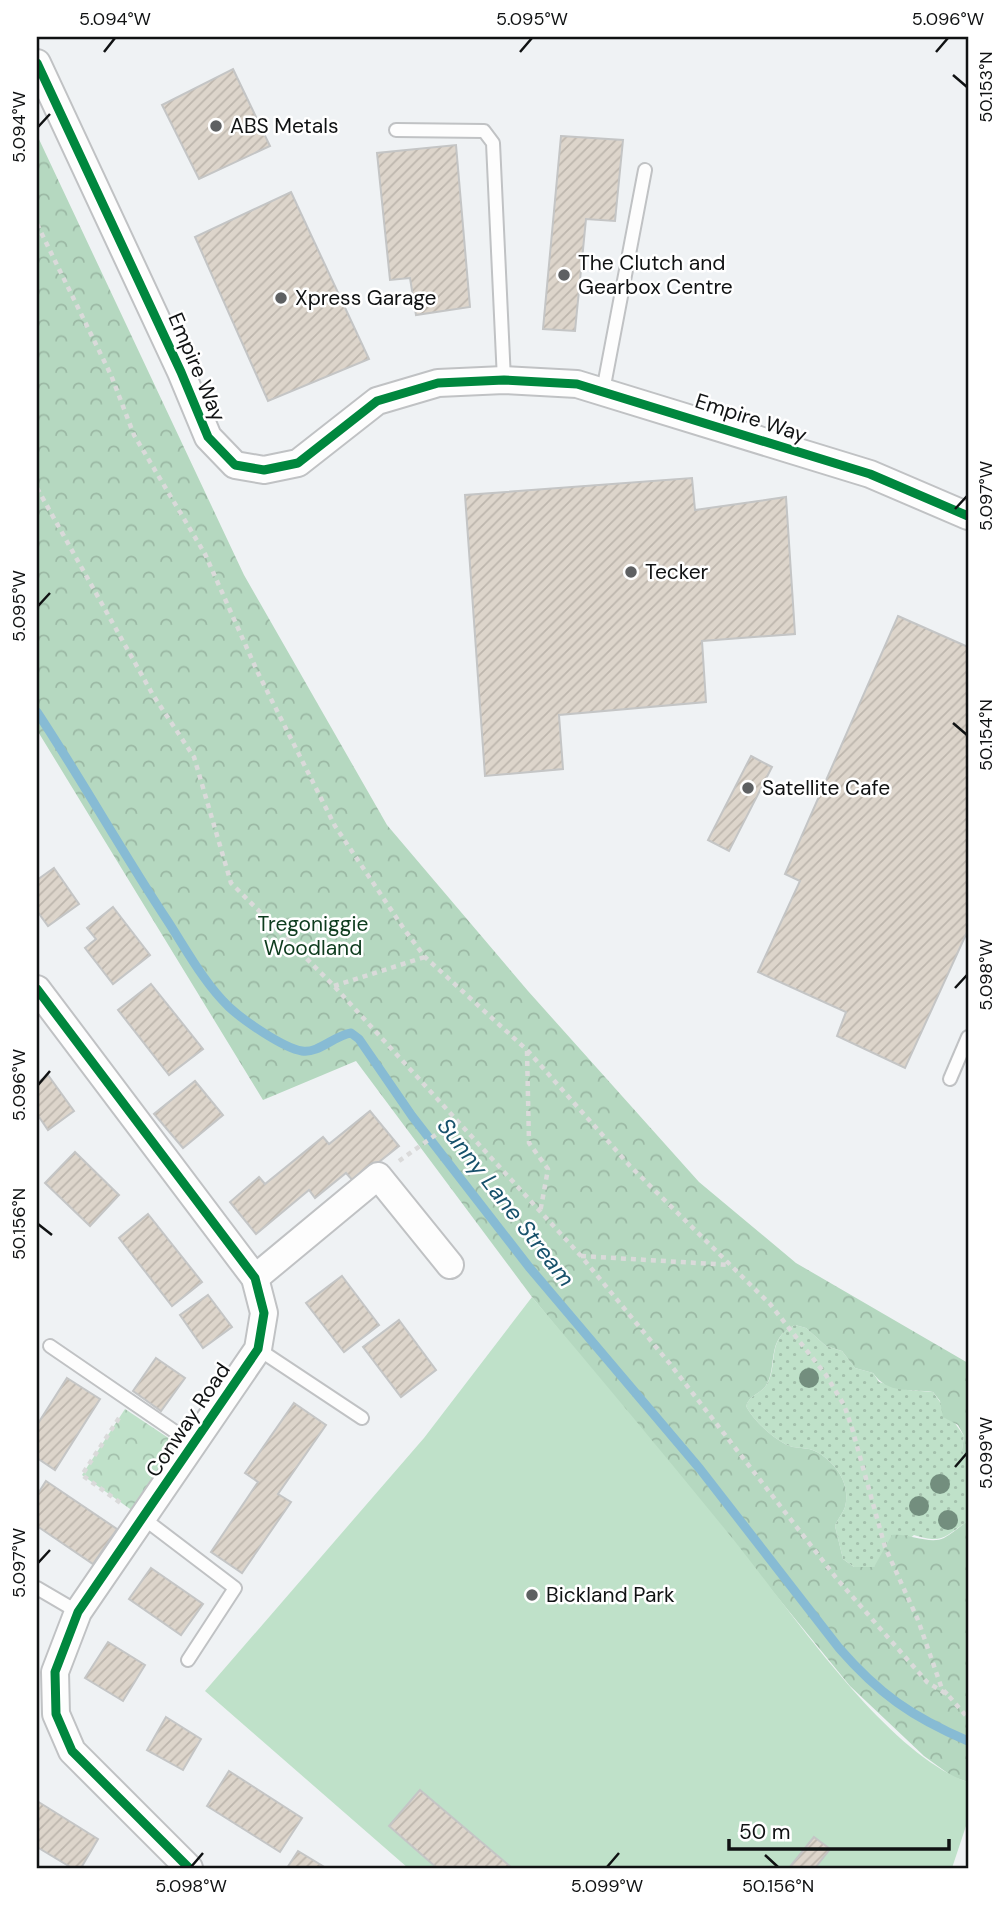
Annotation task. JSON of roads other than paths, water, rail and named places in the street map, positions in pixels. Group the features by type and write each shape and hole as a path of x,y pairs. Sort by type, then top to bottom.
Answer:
{"street":[{"name":"Empire Way","path":"37,63 181,372 208,437 235,465 264,470 298,463 377,401 439,383 504,380 577,384 870,474 968,516"},
{"name":"Conway Road","path":"37,989 255,1278 264,1313 258,1349 78,1612 55,1672 56,1714 72,1751 190,1868"},
{"path":"255,1278 378,1176 450,1265"}],"lane":[{"path":"396,130 484,131 493,143 504,380"},
{"path":"603,391 645,170"},
{"path":"950,1079 968,1037"},
{"path":"51,1346 194,1444"},
{"path":"258,1349 362,1418"},
{"path":"143,1518 235,1588 188,1660"},
{"path":"37,1588 78,1612"}],"waterway":[{"name":"Sunny Lane Stream","path":"37,712 188,954 220,998 253,1026 294,1049 314,1050 351,1033 359,1039 412,1116 529,1267 700,1469 839,1648 868,1679 897,1703 968,1741"}],"place":[{"name":"ABS Metals","path":"216,126"},
{"name":"The Clutch and Gearbox Centre","path":"564,275"},
{"name":"Xpress Garage","path":"281,298"},
{"name":"Tecker","path":"631,572"},
{"name":"Satellite Cafe","path":"748,788"},
{"name":"Bickland Park","path":"532,1595"}],"park label":[{"name":"Tregoniggie Woodland","path":"313,936"}]}
